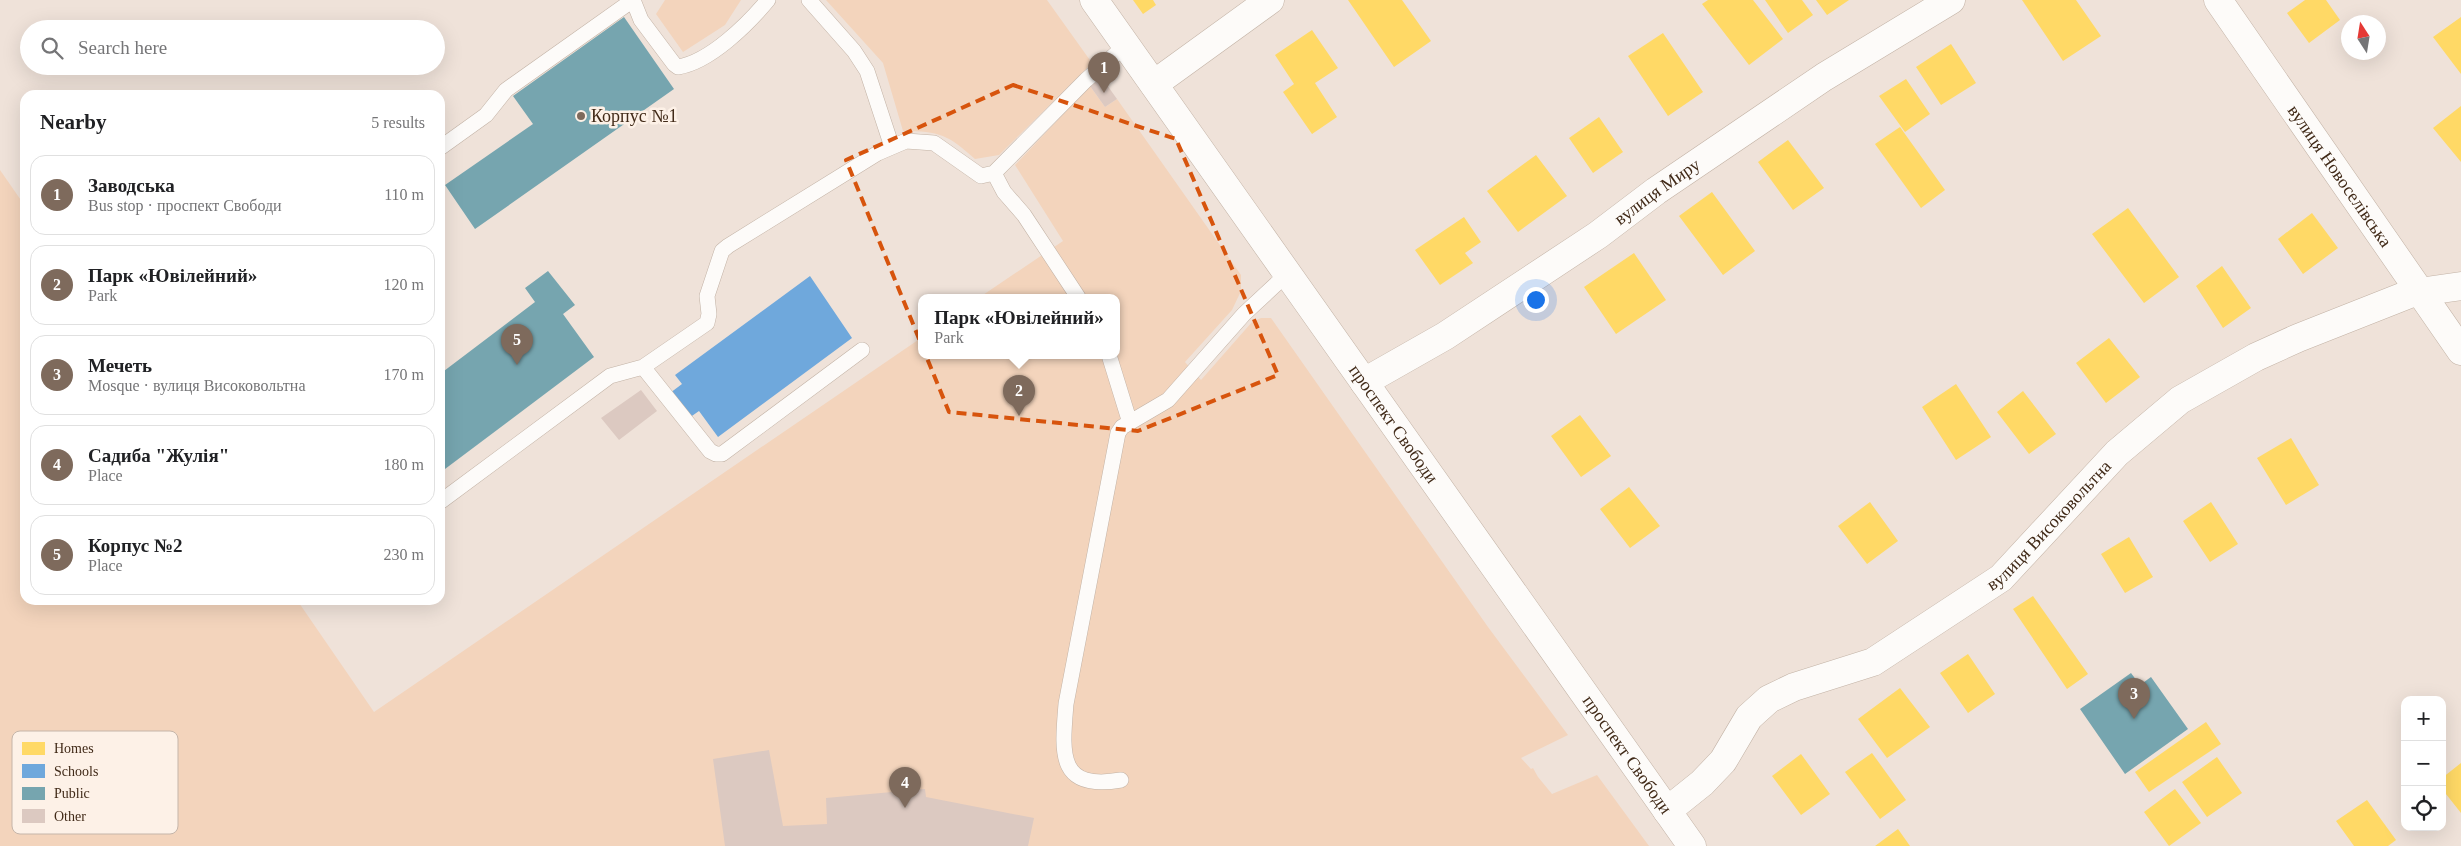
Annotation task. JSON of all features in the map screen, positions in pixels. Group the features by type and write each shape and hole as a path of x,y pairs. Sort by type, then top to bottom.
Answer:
{"street":[{"name":"проспект Свободи","path":"1094,0 1692,846"},
{"path":"1154,84 1270,0"},
{"name":"вулиця Миру","path":"1364,382 1445,336 1598,235 1656,190 1824,77 1951,0"},
{"name":"вулиця Новоселівська","path":"2218,0 2461,351"},
{"name":"вулиця Високовольтна","path":"1667,811 1702,783 1724,761 1749,717 1769,699 1794,687 1873,662 2001,578 2117,453 2180,400 2256,357 2351,317 2419,292 2461,286"}],"lane":[{"path":"445,144 486,115 506,90 633,0 641,20 678,67 694,61 734,37 768,0"},
{"path":"809,0 854,50 867,72 892,147"},
{"path":"445,498 610,376 642,367 707,323 710,314 708,296 722,251 878,153 906,141 934,143 981,176 994,173 1086,80 1126,45"},
{"path":"994,173 1004,192 1024,215 1076,294"},
{"path":"1121,780 1101,784 1085,781 1070,770 1065,758 1064,735 1066,704 1118,433 1130,423 1168,400 1244,314 1287,274"},
{"path":"642,367 710,451 722,454 862,350"},
{"path":"1110,359 1130,423"}],"highlighted area":[{"path":"1013,85 1176,139 1278,375 1138,431 949,412 846,160"}],"shaded area":[{"path":"665,0 741,0 725,25 683,52 656,14"},
{"path":"826,0 1047,0 1092,63 999,155 975,159 958,144 943,136 926,132 903,131 883,63"},
{"path":"1090,86 1105,107 1117,99 1241,275 1241,291 1232,310 1185,362 1201,380 1252,322 1261,318 1271,318 1488,627 1568,735 1521,758 1531,769 1533,768 1552,794 1597,775 1649,846 0,846 0,170 20,199 20,605 300,605 374,712 918,340 918,359 1120,359 1120,294 984,294 1063,241 1015,165"}],"building: Homes":[{"path":"1133,0 1153,0 1156,5 1143,14"},
{"path":"1348,0 1402,0 1431,41 1394,67"},
{"path":"1708,0 1753,0 1783,39 1749,65 1702,4"},
{"path":"1765,0 1802,0 1813,15 1788,33"},
{"path":"1816,0 1849,0 1827,15"},
{"path":"2022,0 2076,0 2101,36 2063,61"},
{"path":"2305,0 2326,0 2340,20 2309,43 2287,13"},
{"path":"2461,17 2461,74 2433,37"},
{"path":"1312,30 1338,68 1315,83 1337,117 1312,134 1283,92 1294,84 1275,55"},
{"path":"1663,33 1703,92 1668,116 1628,56"},
{"path":"1951,44 1976,83 1941,105 1916,67"},
{"path":"1906,79 1930,114 1905,132 1879,96"},
{"path":"2461,106 2461,162 2433,128"},
{"path":"1599,117 1623,152 1593,173 1569,138"},
{"path":"1900,127 1945,190 1921,208 1875,144"},
{"path":"1788,140 1824,188 1793,210 1758,162"},
{"path":"1536,155 1567,196 1518,232 1487,191"},
{"path":"1712,192 1755,251 1723,275 1679,216"},
{"path":"2128,208 2179,277 2144,303 2092,234"},
{"path":"2312,213 2338,248 2303,274 2278,239"},
{"path":"1464,217 1481,242 1465,253 1473,263 1440,285 1415,250"},
{"path":"1634,253 1666,300 1616,334 1584,287"},
{"path":"2222,266 2251,308 2223,328 2196,286"},
{"path":"2109,338 2140,377 2106,403 2076,363"},
{"path":"1956,384 1991,437 1956,460 1922,407"},
{"path":"2023,391 2056,434 2029,454 1997,412"},
{"path":"1580,415 1611,456 1581,477 1551,436"},
{"path":"2291,438 2319,485 2286,505 2257,458"},
{"path":"1629,487 1660,526 1630,548 1600,509"},
{"path":"1870,502 1898,541 1867,564 1838,526"},
{"path":"2211,502 2238,544 2210,562 2183,521"},
{"path":"2129,537 2153,577 2125,593 2101,554"},
{"path":"2033,596 2088,674 2067,689 2013,609"},
{"path":"1968,654 1995,694 1968,713 1940,673"},
{"path":"1900,688 1930,727 1887,758 1858,719"},
{"path":"2206,722 2221,744 2149,792 2135,772"},
{"path":"1872,753 1906,800 1880,819 1845,772"},
{"path":"1801,754 1830,794 1801,815 1772,776"},
{"path":"2217,757 2242,793 2207,817 2182,782"},
{"path":"2461,763 2461,813 2446,794 2446,775"},
{"path":"2175,789 2201,823 2169,846 2144,812"},
{"path":"2367,800 2396,840 2388,846 2354,846 2336,821"},
{"path":"1898,829 1910,846 1875,846"}],"building: Schools":[{"path":"810,276 852,338 718,437 699,411 689,418 670,393 682,384 675,375"}],"building: Public":[{"name":"Корпус №1","path":"624,17 674,89 475,229 445,185 533,124 513,96"},
{"path":"548,271 575,305 563,314 594,357 445,469 445,370 535,302 525,288"},
{"path":"2131,673 2140,685 2151,677 2188,729 2125,774 2080,709"}],"building: Other":[{"path":"1102,78 1117,99 1105,107 1090,86"},
{"path":"641,390 657,411 619,440 601,418"},
{"path":"769,750 783,826 827,824 826,798 925,789 926,797 1034,818 1028,846 725,846 713,759"}],"place":[{"name":"Заводська","path":"1104,93"},
{"name":"Корпус №1","path":"581,116"},
{"name":"Корпус №2","path":"517,365"},
{"name":"Парк «Ювілейний»","path":"1019,416"},
{"name":"Мечеть","path":"2134,719"},
{"name":"Садиба \"Жулія\"","path":"905,808"}]}
